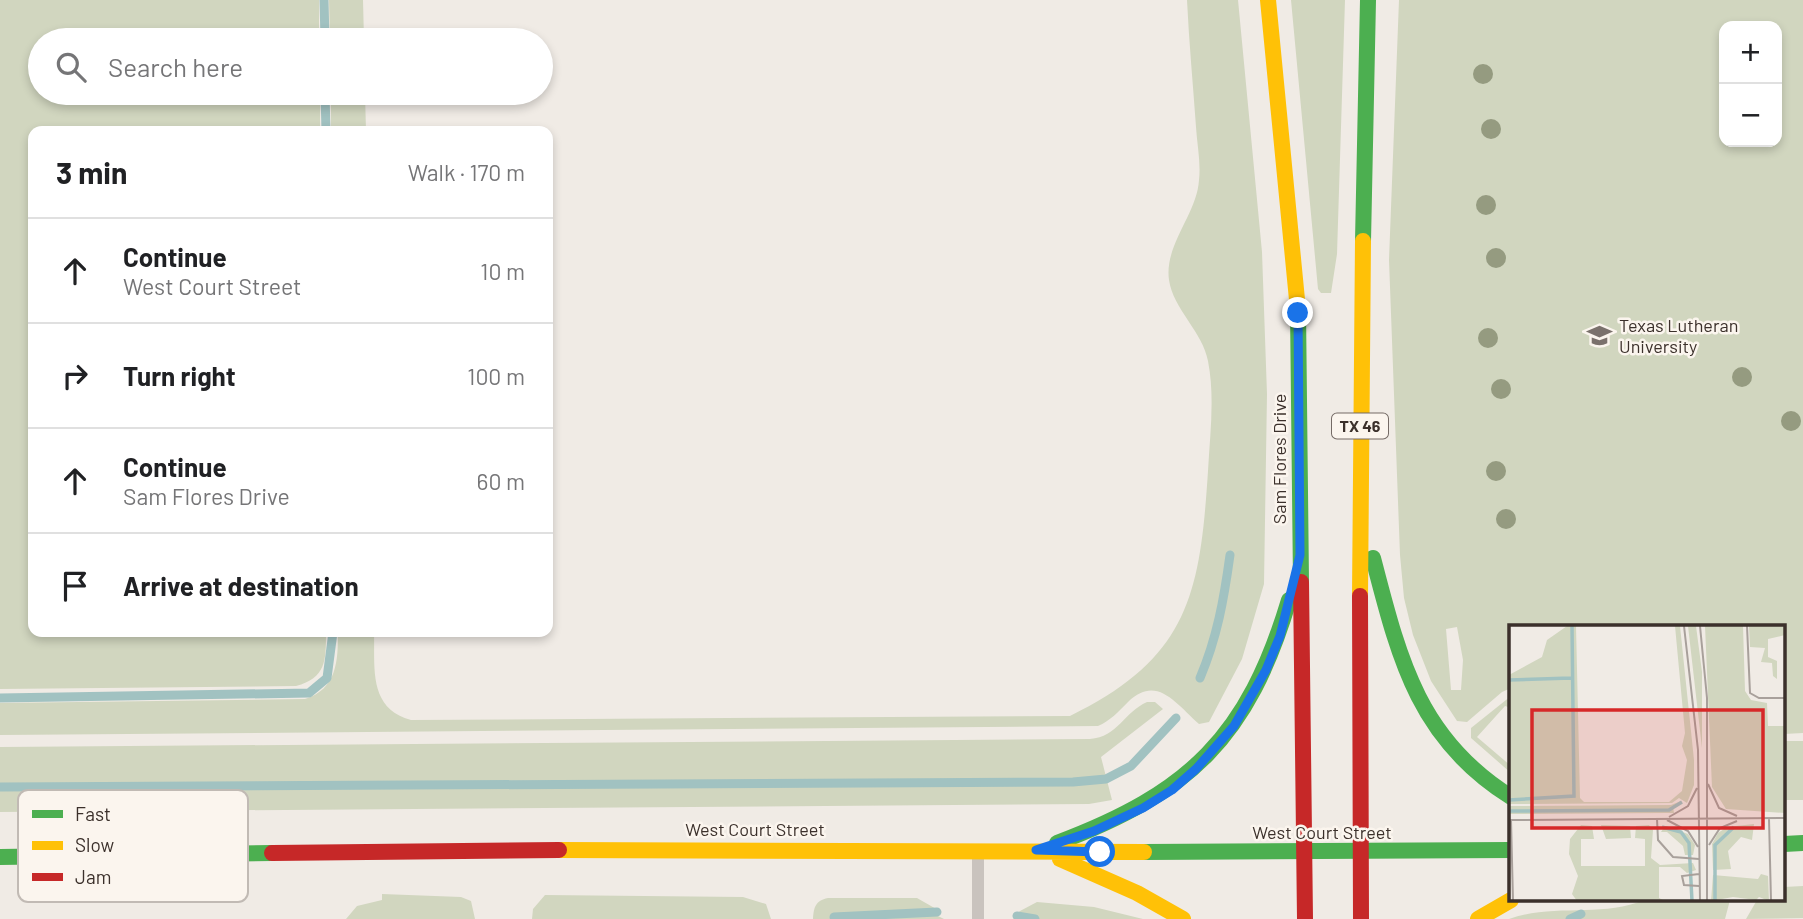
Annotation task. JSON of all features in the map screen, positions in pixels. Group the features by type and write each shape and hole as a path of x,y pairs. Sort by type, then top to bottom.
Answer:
{"main road":[{"name":"Sam Flores Drive","path":"1268,0 1298,313 1305,919"},
{"name":"TX 46","path":"1361,919 1360,475 1368,0"},
{"path":"1360,475 1373,556 1408,679 1434,727 1462,761 1480,778 1509,796"},
{"path":"1036,850 1094,831 1143,808 1172,790 1216,748 1250,701 1266,670 1280,636 1300,555"},
{"name":"West Court Street","path":"248,853 493,850 1304,853 1509,850"},
{"path":"1036,850 1087,869 1183,919"},
{"name":"West Court Street","path":"0,857 18,857"},
{"path":"1478,919 1509,901"}],"lane":[{"path":"978,850 978,919"}],"green space":[{"path":"0,0 319,0 319,28 28,28 28,105 320,105 320,126 28,126 28,637 326,637 322,667 313,678 296,686 0,689"},
{"path":"329,0 363,0 364,28 330,28"},
{"path":"1187,0 1238,0 1262,252 1267,394 1264,584 1242,659 1209,722 1199,724 1166,695 1148,691 1138,694 1098,726 0,735 0,703 305,699 316,694 330,681 336,663 338,637 374,637 375,672 381,696 387,706 397,714 411,720 1070,716 1110,694 1141,671 1164,645 1181,618 1200,553 1211,416 1210,375 1205,350 1176,301 1169,280 1171,254 1193,205 1199,174"},
{"path":"1291,0 1345,0 1337,254 1331,293 1321,293 1318,289"},
{"name":"Texas Lutheran University","path":"1399,0 1803,0 1803,733 1786,734 1786,625 1509,625 1509,689 1467,722 1457,721 1431,681 1413,635 1404,598 1389,260","holes":["1457,627 1463,660 1461,690 1451,690 1446,629"]},
{"path":"331,105 365,105 366,126 331,126"},
{"path":"1509,698 1509,707 1505,706 1477,737 1509,764 1509,771 1471,738 1471,728"},
{"path":"1155,702 1163,709 1101,757 1112,800 1089,804 248,810 248,790 18,790 18,812 0,812 0,747 1090,739 1107,734 1139,706"},
{"path":"1786,741 1803,741 1803,800 1786,800"},
{"path":"1803,886 1803,918 1746,919 1756,902 1786,902 1786,887"},
{"path":"382,894 461,897 471,901 475,919 346,919 357,906 382,900"},
{"path":"545,895 743,897 766,904 771,919 532,919 533,909"},
{"path":"828,898 917,898 938,910 936,915 944,919 813,919 816,905"},
{"path":"1037,902 1094,907 1143,919 1022,919 1022,913 1018,913"},
{"path":"1638,902 1729,902 1725,919 1509,919 1542,912"}],"waterway":[{"path":"324,0 325,28"},
{"path":"325,105 326,126"},
{"path":"1200,678 1219,618 1230,555"},
{"path":"0,698 309,693 327,678 332,637"},
{"path":"0,787 1073,782 1106,779 1131,766 1176,718"},
{"path":"834,917 937,912"},
{"path":"1570,919 1581,914"},
{"path":"1017,916 1035,919"}],"traffic: fast":[{"path":"1363,241 1368,0"},
{"path":"1298,310 1301,582"},
{"path":"1373,558 1404,662 1433,722 1454,749 1479,774 1509,796"},
{"path":"1057,843 1144,803 1178,780 1208,754 1233,724 1254,689 1273,648 1289,600"},
{"path":"1786,844 1803,843"},
{"path":"1144,852 1509,850"},
{"path":"248,853 272,853"},
{"path":"0,857 18,857"}],"traffic: slow":[{"path":"1268,0 1298,310"},
{"path":"1360,596 1363,241"},
{"path":"559,850 1144,852"},
{"path":"1060,859 1137,893 1183,919"},
{"path":"1478,919 1509,901"}],"traffic: jam":[{"path":"1301,582 1305,919"},
{"path":"1360,596 1361,919"},
{"path":"272,853 559,850"}],"place":[{"name":"Texas Lutheran University","path":"1599,336"}],"route":[{"path":"1100,852 1036,850 1094,831 1143,808 1172,790 1196,769 1234,726 1250,701 1280,636 1300,555 1298,313"}]}
